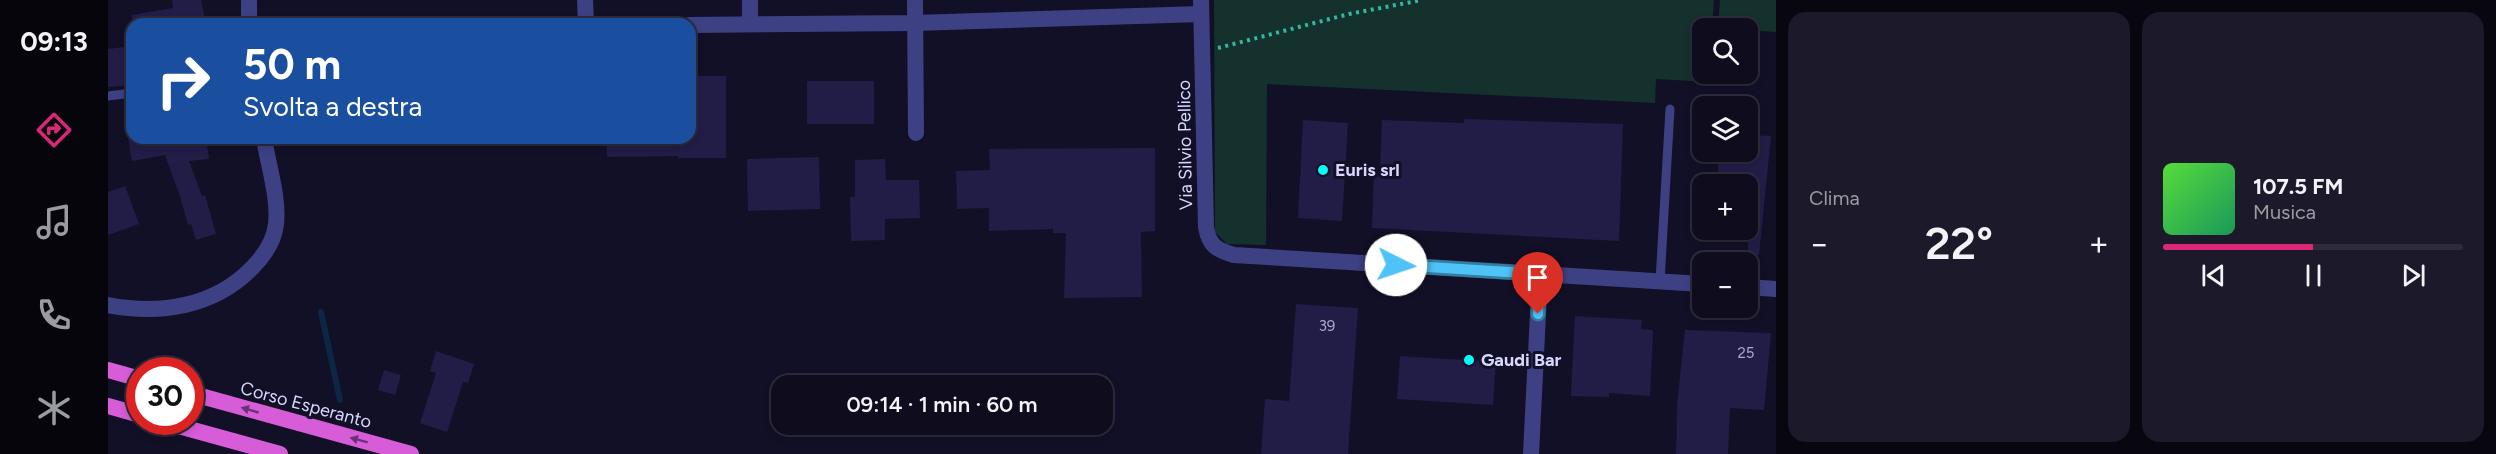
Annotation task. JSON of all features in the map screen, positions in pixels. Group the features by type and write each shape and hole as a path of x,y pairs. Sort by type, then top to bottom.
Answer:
{"highway":[{"path":"108,370 126,375"},
{"name":"Corso Esperanto","path":"204,397 411,454"},
{"path":"108,406 126,411"},
{"path":"204,433 280,454"}],"street":[{"path":"249,0 249,18"},
{"path":"585,0 586,18"},
{"path":"750,0 750,24"},
{"path":"915,0 916,133"},
{"path":"1077,0 1077,17"},
{"path":"696,25 914,23 1077,17 1201,7"},
{"name":"Via Silvio Pellico","path":"1201,7 1206,227 1208,241 1218,250 1234,255 1692,283"},
{"path":"108,305 148,310 204,300 228,288 266,254 276,225 275,200 265,144"},
{"path":"1532,454 1540,274"},
{"path":"1758,288 1776,289"}],"lane":[{"path":"108,96 126,94"},
{"path":"1660,281 1670,109"}],"path":[{"path":"1202,50 1223,47 1349,14 1422,0"}],"green space":[{"path":"1214,0 1714,0 1713,18 1692,18 1692,81 1656,79 1655,103 1267,84 1266,245 1227,244 1215,232"},
{"path":"1720,0 1776,0 1776,32 1758,31 1758,18 1719,18"}],"building":[{"path":"172,0 201,0 205,18 132,18 132,15 173,8"},
{"path":"126,47 126,86 108,87 108,49"},
{"path":"696,76 726,76 726,158 607,157 606,144 696,144"},
{"path":"807,81 874,81 874,124 807,124"},
{"path":"1464,119 1623,124 1619,241 1372,228 1374,170 1380,170 1382,120 1464,123"},
{"name":"Euris srl","path":"1303,120 1348,123 1342,221 1298,218"},
{"path":"1758,135 1771,136 1759,255 1758,252 1748,252 1748,240 1758,240 1758,174 1718,174 1718,162 1758,162"},
{"path":"129,144 207,144 209,159 189,161 202,196 205,195 216,234 196,240 191,224 188,225 165,155 132,161"},
{"path":"1155,148 1155,231 1141,232 1142,297 1064,298 1066,233 1053,233 1053,229 989,231 989,208 957,209 956,171 990,170 989,149"},
{"path":"819,157 820,209 748,211 747,159"},
{"path":"885,159 886,180 919,180 920,218 885,219 885,240 851,241 850,197 855,197 855,160"},
{"path":"125,186 139,224 108,235 108,192"},
{"path":"1296,304 1358,308 1348,454 1261,454 1265,399 1289,401"},
{"path":"1575,316 1642,320 1641,329 1653,330 1650,396 1609,393 1609,397 1571,396"},
{"path":"1685,330 1771,333 1764,410 1730,408 1728,454 1676,454 1677,405"},
{"path":"436,351 474,364 468,383 463,382 447,432 420,423 436,373 430,371"},
{"path":"1400,356 1496,362 1493,405 1397,399"},
{"path":"384,370 401,375 395,395 378,390"}],"waterway":[{"path":"321,312 340,400"}],"place":[{"name":"Euris srl","path":"1323,170"},
{"name":"Gaudi Bar","path":"1469,360"}],"route":[{"path":"1396,265 1540,274 1538,314"}]}
